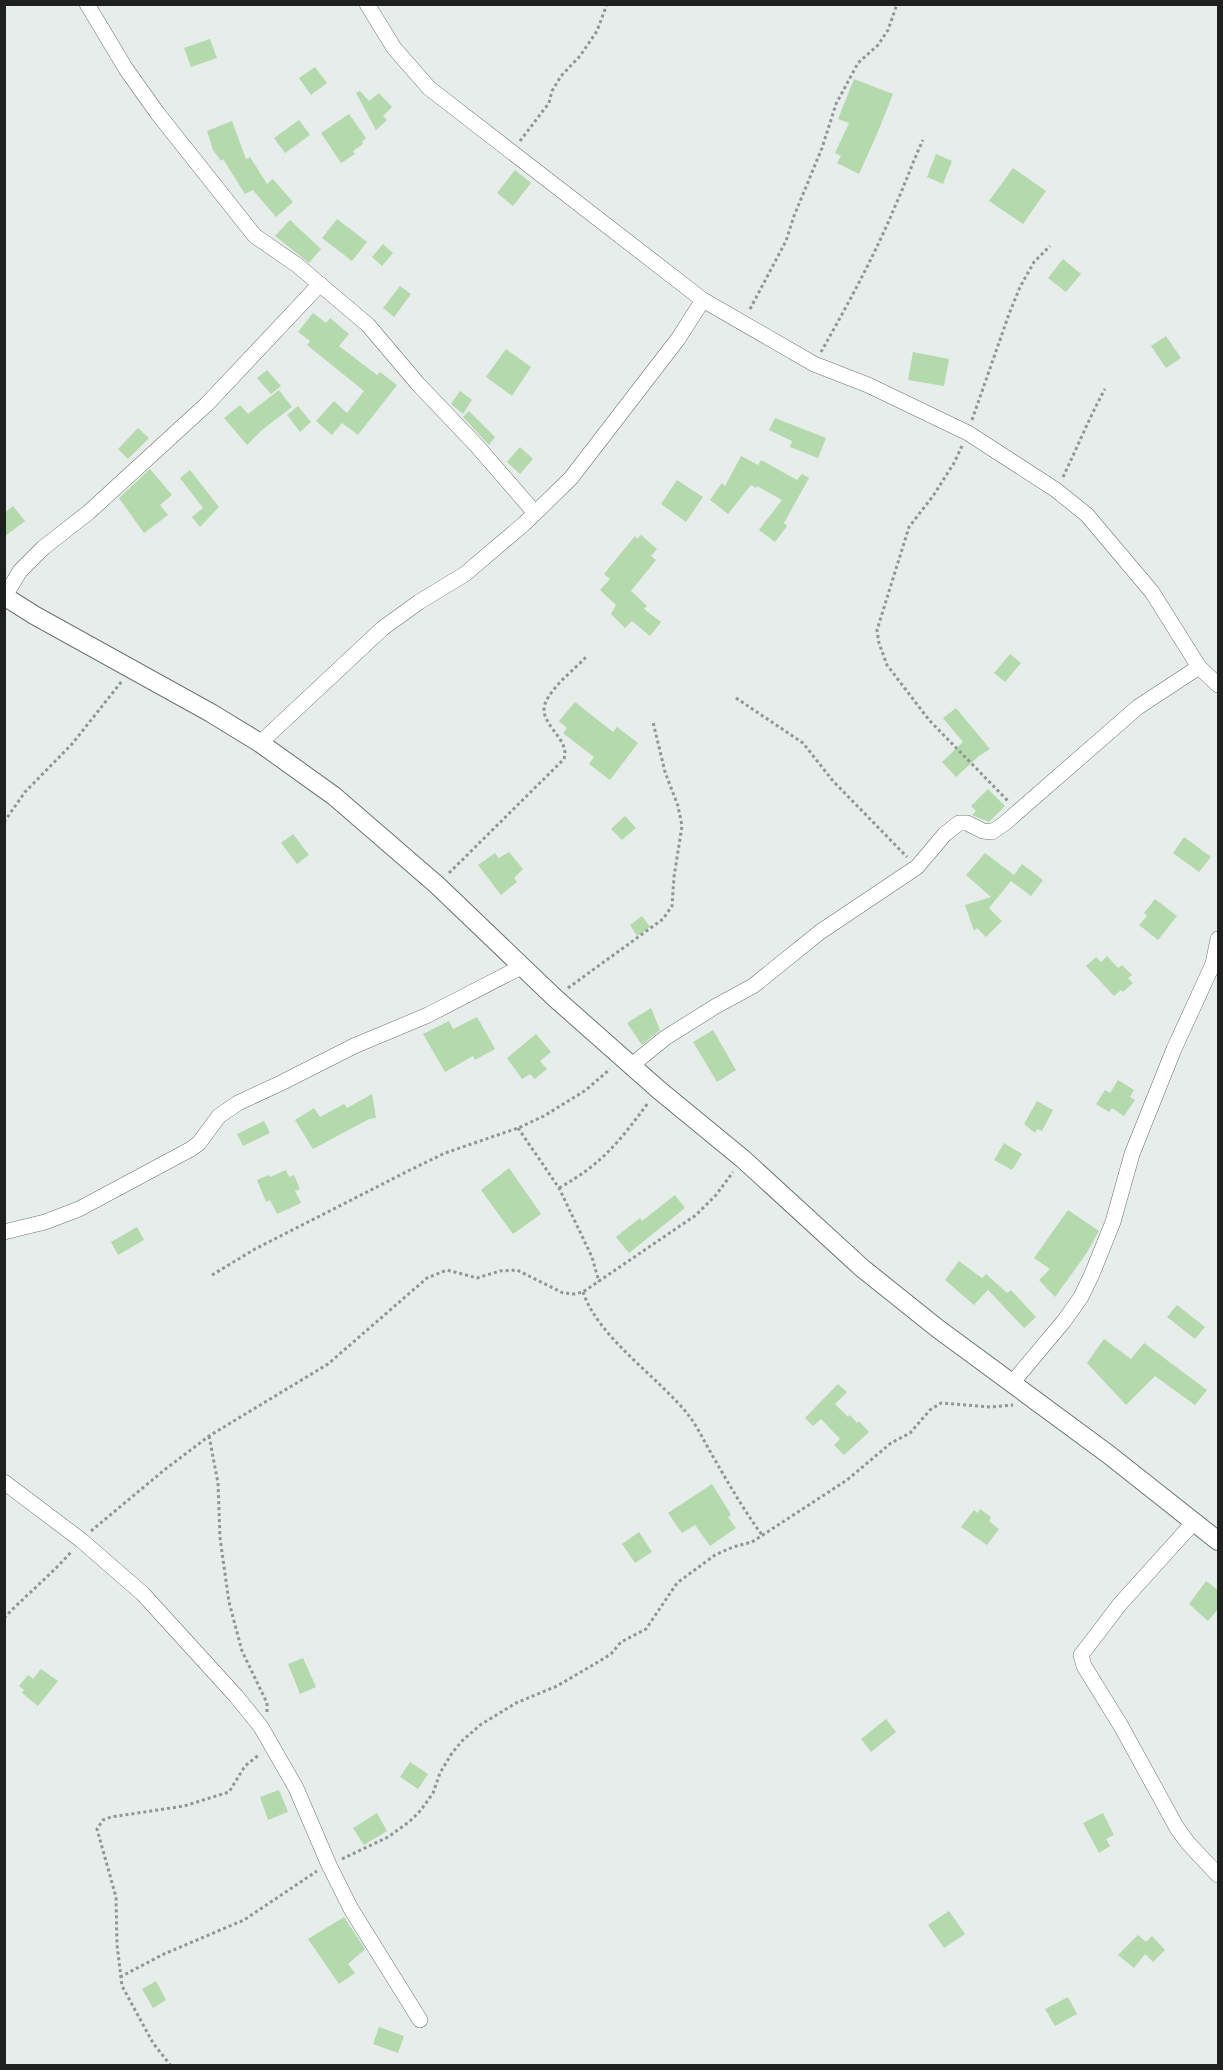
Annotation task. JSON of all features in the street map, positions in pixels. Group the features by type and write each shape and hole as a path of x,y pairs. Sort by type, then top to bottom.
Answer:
{"street":[{"path":"87,4 126,69 158,114 255,236 297,265 368,325 418,384 536,513"},
{"path":"367,4 394,48 429,88 703,300 814,364 868,385 968,433 1056,490 1087,515 1152,592 1199,667 1218,685"},
{"path":"320,284 207,404 89,512 35,556 20,571 5,596 34,615 132,668 260,743 334,796 437,885 555,998 659,1090 743,1159 862,1268 937,1328 1039,1402 1218,1541"},
{"path":"260,743 383,628 419,602 465,574 536,513 571,478 678,339 703,300"},
{"path":"627,1061 753,986 820,932 916,867 945,834 959,823 967,823 983,831 992,832 1019,812 1138,708 1199,667"},
{"path":"1012,1383 1064,1321 1081,1297 1092,1274 1113,1222 1132,1154 1174,1049 1213,964 1218,939"},
{"path":"4,1232 45,1222 79,1209 191,1149 199,1143 219,1116 238,1103 354,1046 429,1015 521,967"},
{"path":"4,1482 81,1540 161,1612 261,1727 296,1788 351,1909 420,2020"},
{"path":"1194,1522 1120,1604 1082,1655 1084,1666 1121,1726 1177,1828 1218,1875"}],"path":[{"path":"512,152 549,103 552,91 561,76 580,56 597,30 607,4"},
{"path":"741,323 770,274 786,241 822,148 836,104 858,63 878,45 888,30 897,4"},
{"path":"814,364 856,289 897,203 923,140"},
{"path":"1019,812 922,711 887,665 877,630 909,527 944,480 968,433 1020,287 1034,262 1050,246"},
{"path":"1056,490 1082,438 1092,411 1105,389"},
{"path":"437,885 564,759 566,753 564,746 544,714 545,705 553,690 586,657"},
{"path":"4,822 25,792 72,744 132,668"},
{"path":"736,698 803,743 833,781 916,867"},
{"path":"555,998 663,919 672,906 682,826 653,723"},
{"path":"212,1275 255,1249 445,1153 518,1128 544,1116 627,1061"},
{"path":"559,1188 594,1166 616,1146 659,1090"},
{"path":"518,1128 559,1188 592,1257 599,1282"},
{"path":"4,1618 55,1570 81,1540 156,1477 209,1436 328,1364 416,1286 438,1272 454,1270 477,1278 500,1271 517,1270 563,1293 583,1292 696,1215 716,1195 743,1159"},
{"path":"583,1292 588,1307 599,1321 690,1418 763,1535"},
{"path":"120,1977 164,1954 244,1920 329,1864 388,1837 421,1810 433,1793 440,1773 452,1753 480,1725 516,1703 557,1686 611,1654 621,1642 646,1629 677,1583 715,1556 752,1542 847,1480 891,1443 910,1433 930,1410 941,1403 990,1407 1039,1402"},
{"path":"209,1436 218,1483 220,1538 230,1602 242,1651 268,1708 261,1727"},
{"path":"171,2066 153,2043 125,1995 120,1977 117,1946 116,1897 97,1828 99,1823 111,1817 184,1806 221,1795 232,1789 245,1766 274,1747"}],"building":[{"path":"210,39 217,58 191,67 184,48"},
{"path":"315,67 327,83 311,95 299,78"},
{"path":"854,79 893,94 859,174 837,163 841,156 835,153 849,123 838,119"},
{"path":"360,91 369,101 379,93 392,107 383,116 387,120 376,130 356,93"},
{"path":"349,114 366,138 363,144 353,151 355,154 341,163 321,133"},
{"path":"299,120 310,135 285,153 274,138"},
{"path":"232,121 246,159 250,157 267,184 273,179 293,202 276,217 253,190 245,194 223,159 221,161 213,150 207,131"},
{"path":"936,154 952,161 943,184 927,177"},
{"path":"1013,168 1046,191 1023,224 989,201"},
{"path":"515,170 531,183 513,206 497,193"},
{"path":"337,219 367,242 352,261 322,238"},
{"path":"290,220 321,249 309,263 275,236"},
{"path":"383,244 393,253 382,266 372,257"},
{"path":"1063,259 1081,274 1066,292 1048,278"},
{"path":"400,286 411,294 394,317 383,308"},
{"path":"313,313 326,323 330,318 349,334 339,346 377,375 380,372 397,385 358,435 342,423 332,435 316,421 334,401 347,413 364,391 307,345 310,341 298,332"},
{"path":"1166,336 1181,358 1166,368 1151,346"},
{"path":"506,349 531,367 512,396 486,377"},
{"path":"913,352 949,359 944,386 908,380"},
{"path":"267,370 281,386 271,394 257,378"},
{"path":"279,390 292,407 247,445 224,418 240,405 248,414"},
{"path":"460,391 472,400 463,414 451,404"},
{"path":"298,406 311,422 300,432 287,415"},
{"path":"469,411 495,437 489,445 463,417"},
{"path":"775,418 826,438 818,458 790,447 792,441 769,430"},
{"path":"138,428 149,438 128,459 118,449"},
{"path":"520,447 533,459 520,474 507,462"},
{"path":"741,456 758,465 761,460 797,480 802,474 809,478 784,523 787,526 775,542 759,530 782,500 751,485 728,514 710,500 722,483 725,486"},
{"path":"150,469 172,495 160,505 168,515 144,533 119,498"},
{"path":"190,470 219,507 200,527 192,517 203,508 180,478"},
{"path":"677,480 703,497 686,522 661,504"},
{"path":"13,506 25,521 4,537 4,513"},
{"path":"641,535 657,549 651,556 656,560 631,591 647,606 644,609 661,622 650,636 632,621 625,628 611,614 616,605 600,590 610,579 604,574 635,536 637,539"},
{"path":"1010,654 1021,663 1005,682 994,673"},
{"path":"575,702 613,732 617,727 638,743 610,780 589,764 594,757 563,733 567,728 559,721"},
{"path":"956,708 990,749 956,777 942,762 963,742 943,718"},
{"path":"988,789 1005,806 989,822 972,815 976,811 971,806"},
{"path":"625,816 636,828 622,840 611,829"},
{"path":"293,834 309,855 297,864 281,843"},
{"path":"1184,837 1211,857 1199,872 1173,853"},
{"path":"509,852 523,869 514,878 517,882 501,895 478,865 495,853 499,858"},
{"path":"985,853 1014,875 1022,864 1043,880 1031,896 1011,881 989,908 1002,921 986,937 977,928 974,931 965,905 991,897 966,875"},
{"path":"1155,899 1177,916 1158,940 1139,925 1147,916 1144,913"},
{"path":"642,916 650,927 637,936 630,925"},
{"path":"1107,956 1118,968 1122,965 1132,975 1128,978 1133,983 1114,996 1086,966 1096,957 1101,962"},
{"path":"651,1008 660,1030 642,1045 627,1023"},
{"path":"477,1017 495,1049 475,1060 473,1056 445,1072 423,1034 449,1021 453,1029"},
{"path":"713,1030 736,1070 717,1082 693,1042"},
{"path":"536,1034 551,1052 540,1061 547,1069 535,1079 530,1074 522,1079 507,1058"},
{"path":"1118,1080 1134,1090 1130,1097 1135,1100 1124,1116 1112,1108 1109,1112 1096,1104 1105,1090 1110,1093"},
{"path":"372,1094 376,1118 369,1119 313,1149 295,1120 314,1108 320,1117 344,1104 347,1108"},
{"path":"1037,1101 1053,1110 1042,1131 1037,1129 1035,1133 1024,1124"},
{"path":"264,1121 270,1133 243,1146 237,1134"},
{"path":"1004,1143 1022,1154 1012,1170 994,1160"},
{"path":"509,1168 541,1214 513,1234 481,1190"},
{"path":"286,1170 289,1177 294,1175 300,1189 295,1191 301,1203 277,1214 270,1200 266,1202 257,1180"},
{"path":"675,1195 685,1208 629,1253 616,1237 640,1218 642,1221"},
{"path":"1068,1210 1099,1231 1086,1254 1055,1297 1039,1280 1050,1269 1034,1258"},
{"path":"137,1227 144,1240 118,1255 111,1242"},
{"path":"959,1261 982,1278 986,1274 1007,1293 1011,1290 1036,1317 1024,1328 988,1290 974,1305 945,1280"},
{"path":"1177,1305 1205,1327 1195,1339 1167,1317"},
{"path":"1104,1339 1131,1359 1144,1343 1207,1390 1195,1405 1155,1376 1126,1405 1087,1363"},
{"path":"838,1384 847,1392 835,1404 848,1417 850,1415 857,1423 859,1421 869,1432 844,1455 834,1445 840,1439 821,1419 813,1426 805,1418"},
{"path":"712,1484 731,1515 728,1517 736,1528 710,1546 695,1525 682,1533 668,1513"},
{"path":"980,1509 991,1517 989,1521 999,1529 987,1545 961,1527 974,1510 978,1513"},
{"path":"639,1532 652,1552 635,1563 622,1544"},
{"path":"1206,1581 1218,1590 1218,1609 1208,1621 1189,1604"},
{"path":"303,1658 316,1687 300,1694 288,1664"},
{"path":"41,1669 58,1681 38,1706 22,1693 24,1690 19,1686 28,1675 33,1679"},
{"path":"886,1719 896,1732 871,1752 861,1739"},
{"path":"410,1762 428,1774 418,1789 400,1777"},
{"path":"279,1790 288,1812 268,1820 260,1797"},
{"path":"377,1813 387,1831 364,1845 353,1828"},
{"path":"1103,1813 1114,1835 1106,1839 1110,1846 1099,1853 1083,1823"},
{"path":"949,1911 965,1934 944,1948 928,1925"},
{"path":"344,1917 365,1949 348,1964 355,1973 339,1984 308,1939"},
{"path":"1138,1935 1146,1942 1152,1936 1165,1950 1153,1962 1145,1954 1134,1968 1118,1955"},
{"path":"156,1981 166,2000 153,2008 142,1989"},
{"path":"1068,1997 1077,2014 1055,2026 1045,2009"},
{"path":"379,2027 404,2036 398,2053 373,2044"}]}
